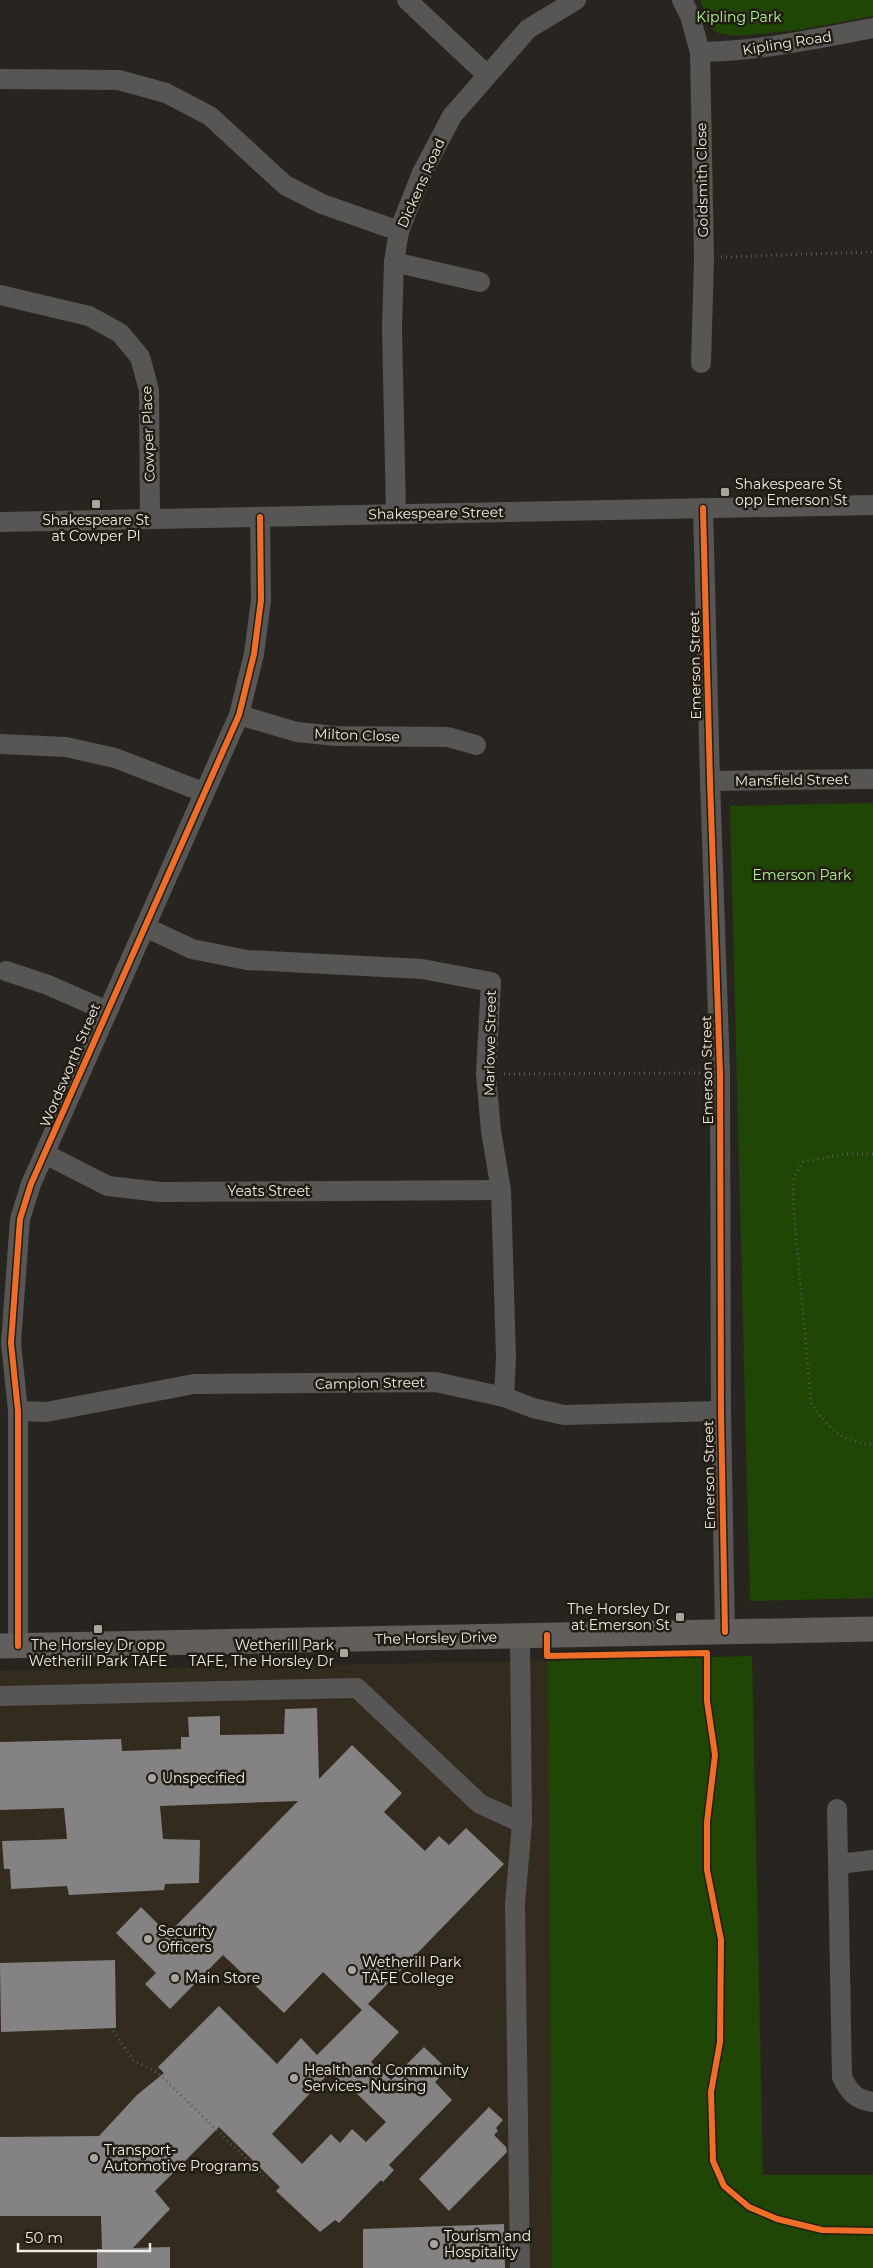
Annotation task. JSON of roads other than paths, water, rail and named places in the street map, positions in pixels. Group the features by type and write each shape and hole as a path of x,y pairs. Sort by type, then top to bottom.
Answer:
{"main road":[{"name":"The Horsley Drive","path":"9,1646 873,1629"}],"street":[{"path":"407,0 487,75"},
{"name":"Dickens Road","path":"396,514 392,327 394,262 399,231 422,173 452,116 528,29 576,0"},
{"name":"Goldsmith Close","path":"682,0 690,16 700,52 704,258 701,363"},
{"name":"Kipling Road","path":"700,52 732,51 806,42 873,28"},
{"path":"0,79 119,80 166,93 210,116 285,185 322,204 399,231"},
{"path":"394,262 480,282"},
{"name":"Cowper Place","path":"0,295 90,316 120,333 140,357 149,390 150,519"},
{"name":"Shakespeare Street","path":"0,522 873,504"},
{"name":"Emerson Street","path":"704,508 710,781 720,1073 721,1411 725,1632"},
{"name":"Wordsworth Street","path":"9,1646 18,1411 6,1344 20,1219 31,1184 239,715 254,654 261,600 260,517"},
{"name":"Milton Close","path":"239,715 297,732 336,736 448,738 476,745"},
{"path":"0,744 66,746 115,758 204,792"},
{"name":"Mansfield Street","path":"710,781 873,779"},
{"name":"Marlowe Street","path":"145,927 192,949 248,960 422,969 491,982 486,1074 491,1131 501,1190 506,1358 504,1397"},
{"path":"6,971 48,985 107,1011"},
{"name":"Yeats Street","path":"45,1154 108,1186 160,1192 501,1190"},
{"name":"Campion Street","path":"18,1411 46,1412 194,1384 436,1382 504,1397 532,1408 564,1415 721,1411"},
{"path":"520,1636 522,1823 515,1904 520,2268"},
{"path":"0,1696 357,1688 480,1804 522,1823"},
{"path":"837,1809 842,2077 849,2092 862,2101 873,2102"},
{"path":"839,1864 873,1860"}],"place":[{"name":"Shakespeare St opp Emerson St","path":"725,492"},
{"name":"Shakespeare St at Cowper Pl","path":"96,504"},
{"name":"The Horsley Dr at Emerson St","path":"680,1617"},
{"name":"The Horsley Dr opp Wetherill Park TAFE","path":"98,1629"},
{"name":"Wetherill Park TAFE, The Horsley Dr","path":"344,1653"},
{"name":"Unspecified","path":"152,1778"},
{"name":"Security Officers","path":"148,1939"},
{"name":"Wetherill Park TAFE College","path":"352,1970"},
{"name":"Main Store","path":"175,1978"},
{"name":"Health and Community Services- Nursing","path":"294,2078"},
{"name":"Transport- Automotive Programs","path":"94,2158"},
{"name":"Tourism and Hospitality","path":"434,2244"}],"park label":[{"name":"Kipling Park","path":"739,17"},
{"name":"Emerson Park","path":"802,875"}]}
